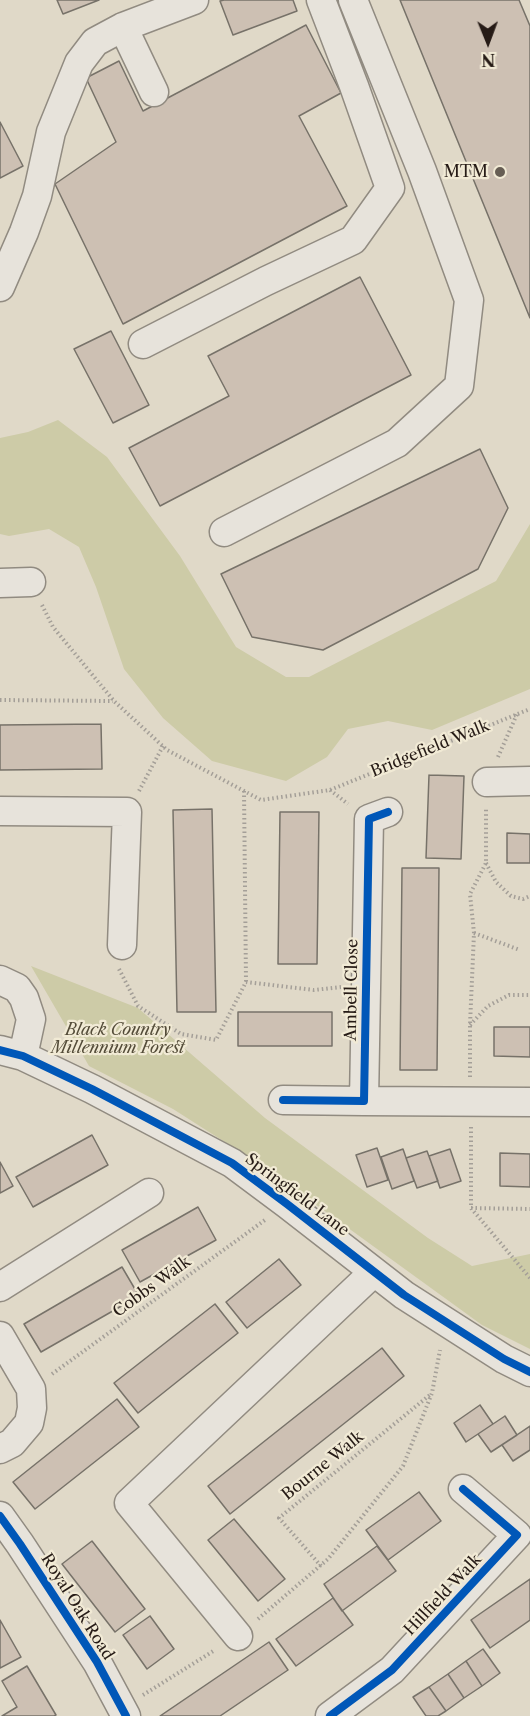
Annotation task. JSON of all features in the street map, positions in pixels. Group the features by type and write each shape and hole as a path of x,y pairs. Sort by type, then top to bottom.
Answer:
{"street":[{"path":"0,287 37,196 51,132 79,63 95,42 123,27 194,0"},
{"path":"143,344 266,281 353,240 390,188 321,0"},
{"path":"224,532 398,442 459,386 469,300 422,171 353,0"},
{"path":"123,27 154,92"},
{"path":"0,583 31,582"},
{"path":"487,782 530,781"},
{"path":"0,811 127,812 122,945"},
{"name":"Ambell Close","path":"364,1101 369,819 388,812"},
{"path":"0,980 17,988 24,998 31,1019 11,1053"},
{"name":"Springfield Lane","path":"11,1053 92,1089 232,1163 404,1295 504,1359 530,1372"},
{"path":"283,1100 530,1102"},
{"path":"0,1287 149,1193"},
{"path":"238,1636 129,1503 374,1272"},
{"path":"0,1336 30,1389 32,1408 29,1423 12,1443 0,1449"},
{"name":"Hillfield Walk","path":"330,1716 392,1670 517,1535 462,1489"},
{"name":"Royal Oak Road","path":"0,1516 96,1662 131,1707"}],"path":[{"path":"0,700 114,701"},
{"path":"517,714 487,782 486,863 495,882 511,896 524,899 530,896"},
{"path":"127,812 163,747"},
{"path":"122,945 117,966 138,1006 181,1034 216,1040 246,982 244,791"},
{"path":"486,863 470,894 474,933 470,1025 471,1208 530,1278"},
{"path":"474,933 520,950"},
{"path":"470,1025 488,1006 509,995 530,995"},
{"path":"471,1208 530,1209"},
{"path":"131,1707 238,1636 321,1566 403,1466 432,1393 446,1320"}],"green space":[{"path":"58,420 107,457 180,556 236,647 286,677 309,677 496,581 530,524 530,689 432,730 388,721 348,729 327,757 286,781 212,761 163,718 124,669 96,587 79,547 49,529 9,536 0,534 0,438 28,432"},
{"name":"Black Country Millennium Forest","path":"31,966 138,1008 265,1118 428,1238 472,1266 530,1254 530,1349 482,1325 264,1167 173,1109 89,1066"}],"building":[{"path":"57,0 99,0 63,14"},
{"path":"293,0 297,11 233,35 220,1"},
{"name":"MTM","path":"400,0 519,0 530,26 530,318"},
{"path":"306,25 341,93 299,116 347,206 123,324 55,184 116,142 86,78 119,61 143,111"},
{"path":"0,122 23,166 0,178"},
{"path":"360,277 411,375 160,506 129,448 229,396 208,356"},
{"path":"111,331 149,405 113,423 74,349"},
{"path":"480,449 508,508 478,569 323,650 252,637 221,574"},
{"path":"101,724 102,769 0,770 0,725"},
{"path":"429,775 464,776 461,859 426,858"},
{"path":"212,809 216,1012 177,1012 173,810"},
{"path":"280,812 319,812 317,964 278,964"},
{"path":"507,833 530,834 530,863 507,863"},
{"path":"402,868 439,868 437,1070 400,1070"},
{"path":"238,1012 332,1012 332,1046 238,1046"},
{"path":"494,1027 530,1027 530,1057 494,1056"},
{"path":"92,1135 108,1165 33,1207 16,1177"},
{"path":"377,1148 388,1180 367,1187 356,1155"},
{"path":"403,1149 414,1181 392,1189 381,1157"},
{"path":"450,1149 461,1181 440,1188 429,1156"},
{"path":"427,1151 438,1181 417,1188 406,1158"},
{"path":"500,1153 530,1154 530,1187 500,1186"},
{"path":"0,1162 13,1186 0,1193"},
{"path":"198,1207 216,1240 140,1282 122,1250"},
{"path":"279,1259 301,1285 247,1328 226,1302"},
{"path":"122,1267 139,1296 41,1352 24,1324"},
{"path":"215,1304 238,1333 138,1413 114,1383"},
{"path":"382,1348 404,1376 230,1514 208,1486"},
{"path":"117,1399 139,1427 35,1509 13,1482"},
{"path":"480,1405 493,1424 466,1442 454,1423"},
{"path":"505,1416 517,1435 491,1452 478,1434"},
{"path":"530,1426 530,1450 513,1461 502,1445"},
{"path":"419,1492 441,1521 388,1560 366,1530"},
{"path":"234,1519 285,1579 258,1601 208,1540"},
{"path":"92,1541 145,1609 115,1632 62,1564"},
{"path":"377,1546 396,1571 342,1611 324,1584"},
{"path":"530,1579 530,1620 490,1648 471,1620"},
{"path":"333,1598 353,1625 296,1666 276,1639"},
{"path":"150,1616 174,1649 147,1669 123,1635"},
{"path":"0,1620 21,1657 0,1668"},
{"path":"269,1642 288,1670 220,1716 160,1716"},
{"path":"483,1649 500,1673 482,1686 466,1661"},
{"path":"466,1661 482,1686 464,1698 448,1674"},
{"path":"27,1666 56,1715 2,1716 17,1707 2,1681"},
{"path":"448,1674 464,1698 446,1711 429,1687"},
{"path":"429,1687 446,1711 438,1716 426,1716 413,1697"}],"cycle path":[{"path":"283,1100 364,1101 369,819 388,812"},
{"path":"0,1050 23,1056 92,1089 232,1163 404,1295 504,1359 530,1372"},
{"path":"330,1716 392,1670 517,1535 463,1489"},
{"path":"0,1516 97,1662 126,1716"}],"place":[{"name":"MTM","path":"500,172"}]}
